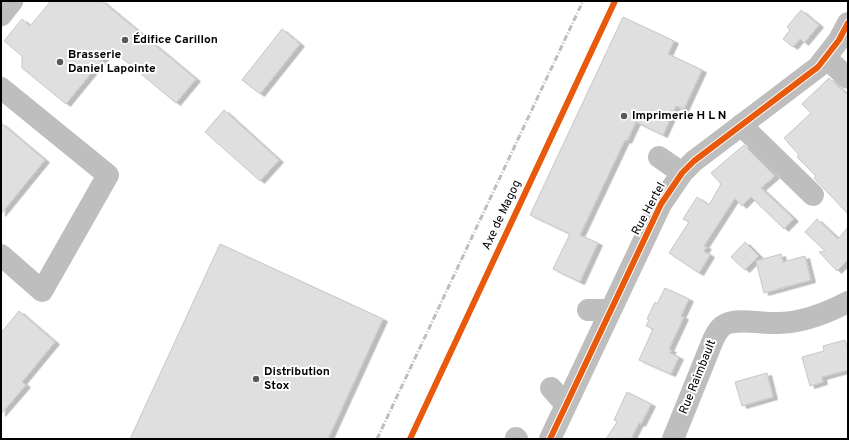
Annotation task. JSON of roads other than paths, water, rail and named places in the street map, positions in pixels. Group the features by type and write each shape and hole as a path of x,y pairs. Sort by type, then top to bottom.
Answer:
{"street":[{"path":"1,15 12,1"},
{"name":"Rue Hertel","path":"550,439 661,204 682,173 694,161 818,67 839,40 848,23"},
{"path":"826,58 848,78"},
{"path":"1,88 108,175 42,291 1,255"},
{"path":"741,125 813,195"},
{"path":"659,157 682,173"},
{"name":"Rue Raimbault","path":"674,439 717,330 725,324 734,322 779,323 794,321 816,316 848,302"},
{"path":"588,310 611,310"},
{"path":"551,388 566,406"}],"railway":[{"path":"377,439 583,1"}],"place":[{"name":"Édifice Carillon","path":"125,40"},
{"name":"Brasserie Daniel Lapointe","path":"60,62"},
{"name":"Imprimerie H L N","path":"624,116"},
{"name":"Distribution Stox","path":"256,379"}]}
